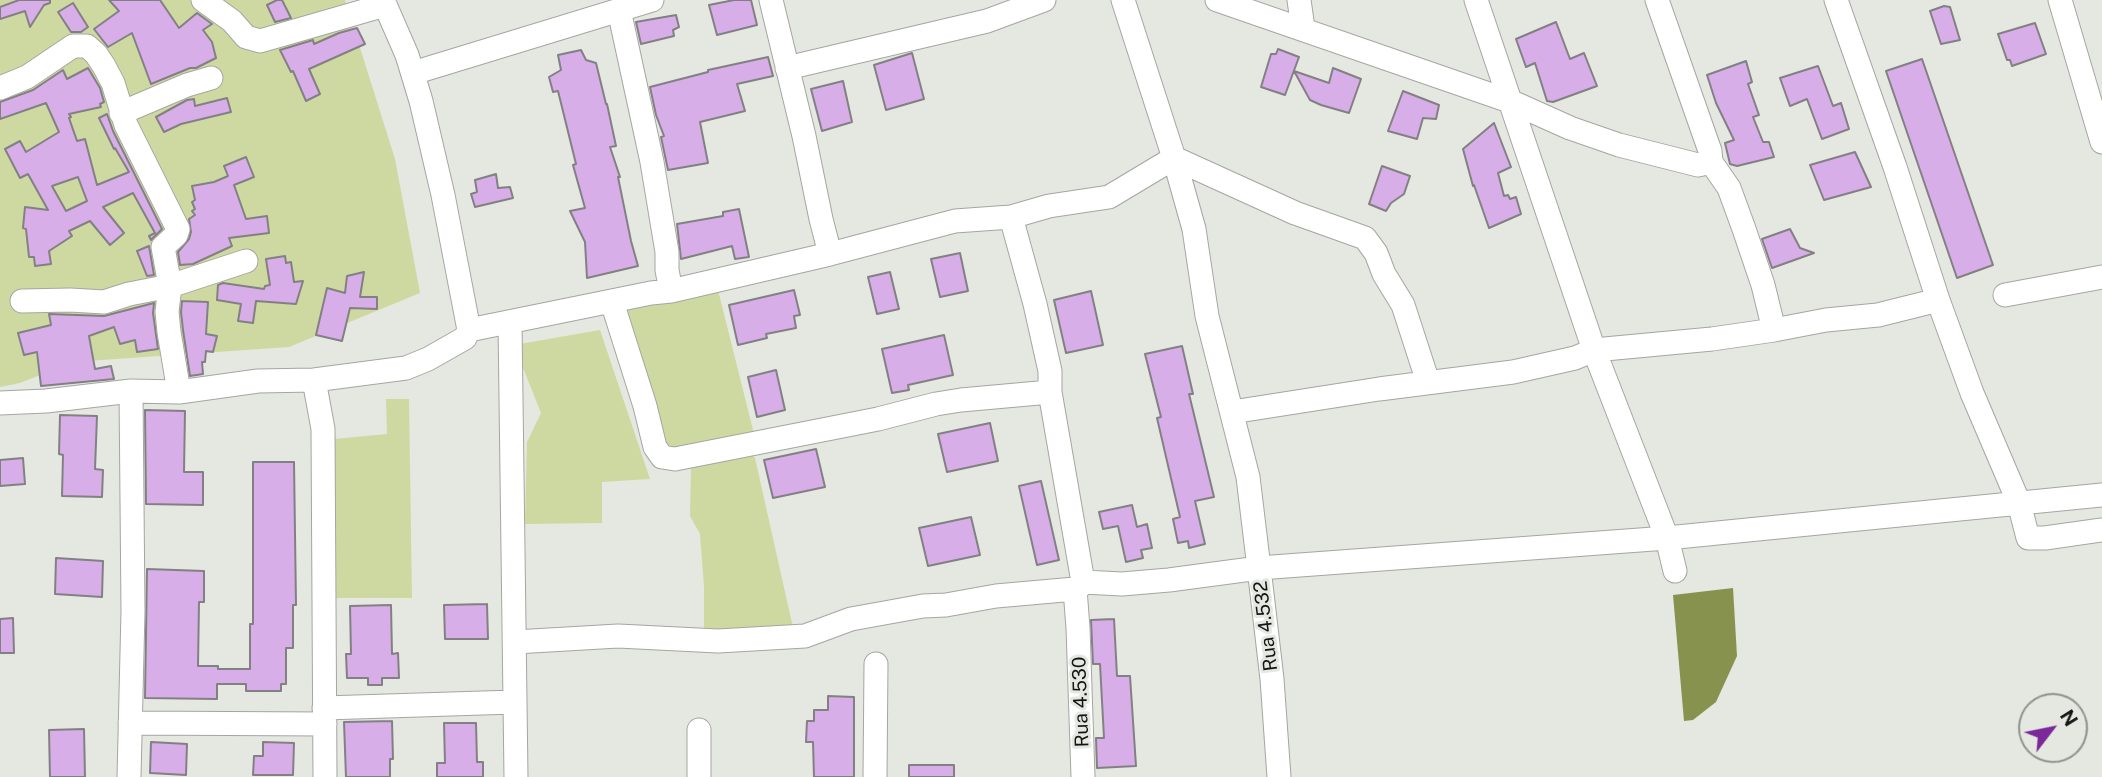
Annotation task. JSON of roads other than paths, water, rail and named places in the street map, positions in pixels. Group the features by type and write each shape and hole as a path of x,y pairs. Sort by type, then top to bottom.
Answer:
{"street":[{"path":"0,403 46,401 131,391 178,392 258,381 314,380 406,368 465,338 469,330 443,195 413,73 384,3 260,41 246,37 232,21 203,0"},
{"path":"413,73 652,0"},
{"path":"771,0 830,254"},
{"path":"787,68 987,21 1044,0"},
{"path":"1123,0 1194,229 1207,316 1248,477 1259,568 1667,538 2102,495"},
{"path":"1217,0 1512,102 1570,128 1619,145 1698,165 1711,162"},
{"path":"1299,0 1303,28"},
{"path":"1476,0 1594,350 1667,538 1675,571"},
{"path":"1657,0 1710,151 1711,162 1729,188 1763,285 1774,330"},
{"path":"1836,0 1895,167 1938,300 1972,393 2019,503 2028,538 2102,530"},
{"path":"2060,0 2102,142"},
{"path":"619,10 652,162 671,291"},
{"path":"0,88 27,77 73,46 87,46 104,66 113,83 121,113 178,229 176,236 163,247 170,286 167,312 178,392"},
{"path":"121,113 187,85 211,78"},
{"path":"469,330 671,291 830,254 955,221 1012,216 1049,206 1108,197 1174,158"},
{"path":"1174,158 1295,213 1365,238 1376,253 1384,274 1403,305 1429,382"},
{"name":"Rua 4.530","path":"1012,216 1048,361 1050,392 1079,586 1083,777"},
{"path":"22,300 104,302 170,286 246,261"},
{"path":"2005,295 2102,277"},
{"path":"1232,412 1513,372 1575,358 1594,350 1712,340 1826,320 1878,315 1938,300"},
{"path":"612,302 655,447 662,457 675,459 878,419 936,404 1050,392"},
{"path":"510,323 516,777"},
{"path":"314,380 323,429 325,777"},
{"path":"129,777 134,611 131,391"},
{"name":"Rua 4.532","path":"515,642 618,636 718,641 805,636 851,619 996,596 1079,586 1169,580 1259,568 1272,680 1279,777"},
{"path":"875,777 876,664"},
{"path":"130,723 324,716 514,702"},
{"path":"699,730 699,777"}]}
